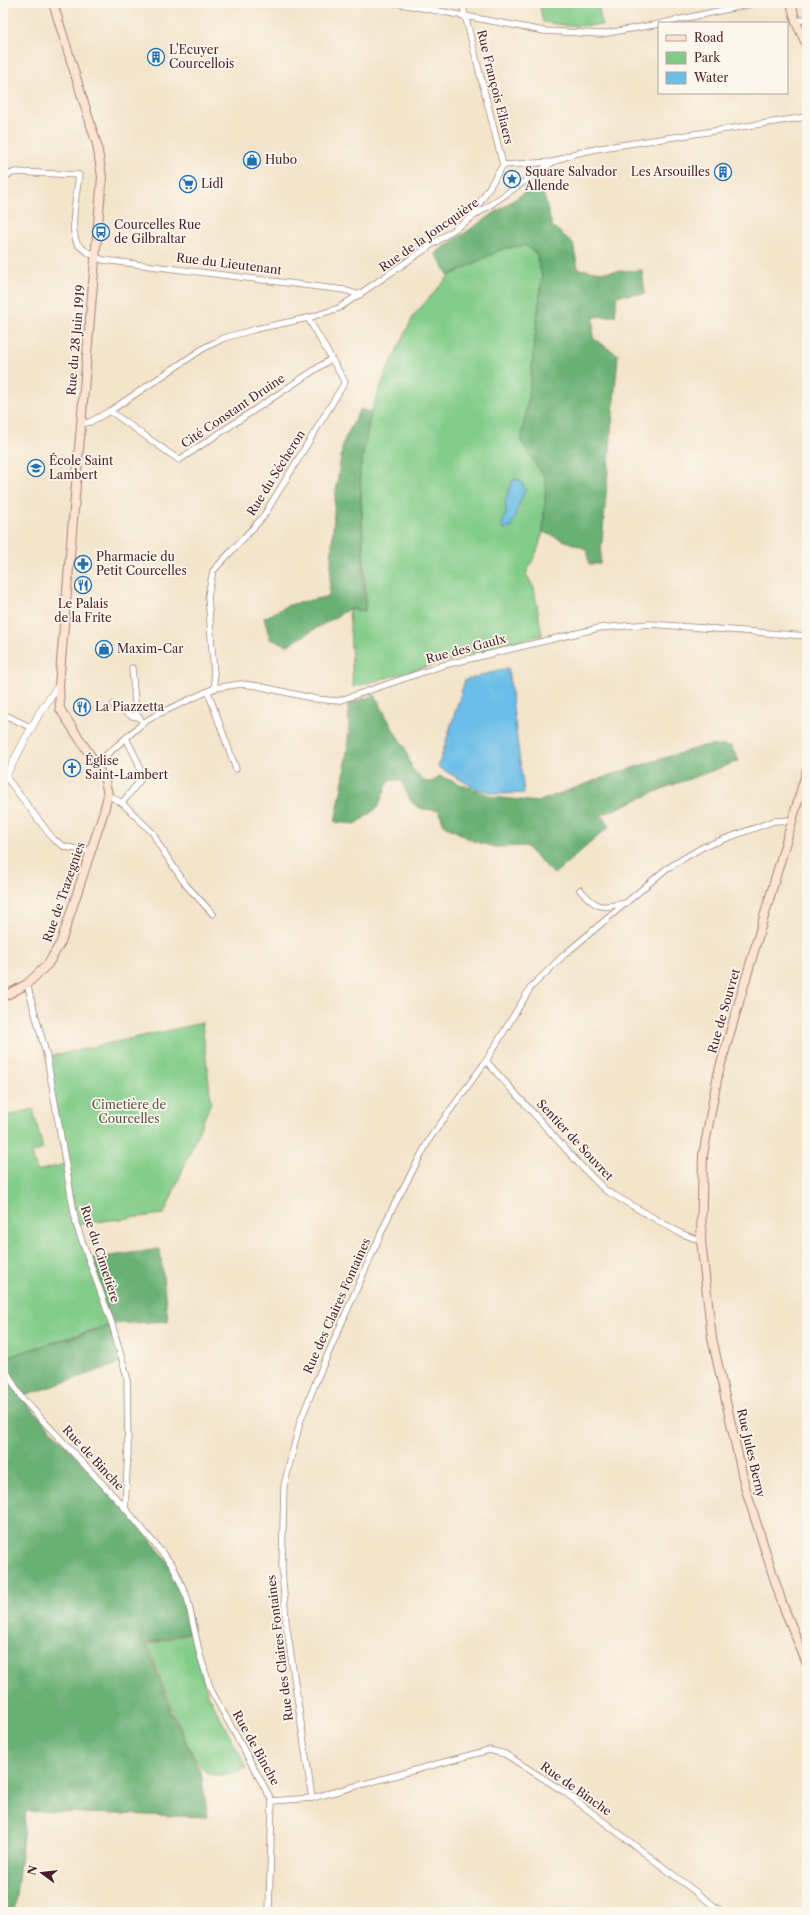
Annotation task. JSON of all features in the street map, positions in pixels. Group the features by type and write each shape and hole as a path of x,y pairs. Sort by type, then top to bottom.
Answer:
{"main road":[{"name":"Rue du 28 Juin 1919","path":"53,3 97,145 102,188 59,685 60,709 96,764 105,781 108,795"},
{"path":"791,3 796,22 807,46"},
{"name":"Rue de Souvret","path":"701,1241 703,1155 718,1074 792,820 804,793 807,770"},
{"name":"Rue de Trazegnies","path":"3,997 27,984 48,964 61,942 108,795"},
{"name":"Rue Jules Berny","path":"701,1241 712,1338 745,1487 782,1604 807,1664"}],"street":[{"path":"396,3 544,31 601,34 658,24"},
{"name":"Rue François Eliaers","path":"462,3 503,165"},
{"path":"668,22 756,3"},
{"path":"796,22 807,18"},
{"name":"Rue de la Joncquière","path":"81,424 90,422 110,411 179,364 224,338 256,329 308,318 339,308 554,162 573,154 601,148 807,117"},
{"path":"469,220 503,165 554,162"},
{"path":"3,177 15,172 79,174 73,233 78,244 96,257"},
{"name":"Rue du Lieutenant","path":"96,257 103,260 344,290 360,295"},
{"name":"Rue du Sécheron","path":"215,688 208,596 213,571 263,517 345,382 308,318"},
{"name":"Cité Constant Druine","path":"110,411 179,460 331,359"},
{"name":"Rue des Gaulx","path":"96,764 143,723 162,712 215,688 240,684 258,686 316,699 338,701 444,665 599,628 650,624 807,636"},
{"path":"132,668 136,714 143,723"},
{"path":"59,685 40,712 4,779 53,839 65,847 91,851"},
{"path":"208,692 236,769"},
{"path":"113,705 132,716 138,717"},
{"path":"3,714 32,728"},
{"path":"122,803 142,778 138,762 126,738"},
{"path":"108,795 122,803 153,832 159,845 186,885 213,914"},
{"name":"Rue des Claires Fontaines","path":"312,1798 293,1674 284,1599 282,1568 282,1518 286,1479 300,1422 317,1379 390,1213 430,1138 486,1061 531,987 564,955 666,869 703,847 774,821 792,820"},
{"name":"Rue des Claires Fontaines","path":"580,890 593,903 602,908 626,903"},
{"name":"Rue du Cimetière","path":"27,984 47,1057 76,1224 112,1324 127,1377 128,1450 125,1508"},
{"name":"Sentier de Souvret","path":"486,1061 581,1166 605,1190 680,1233 701,1241"},
{"name":"Rue de Binche","path":"3,1365 21,1397 125,1508 173,1566 187,1597 199,1649 211,1690 272,1801 312,1798 490,1750 505,1754 573,1798 722,1912"},
{"path":"269,1912 272,1801"}],"green space":[{"path":"539,3 598,3 602,25 569,26 543,22"},
{"path":"542,188 552,226 573,243 578,269 604,272 642,270 645,294 617,295 615,316 594,317 593,338 618,355 600,564 589,564 586,549 543,532 546,480 521,441 528,400 542,276 536,253 525,245 502,249 449,276 435,253 524,193"},
{"path":"526,245 536,253 542,276 528,400 521,441 546,480 543,532 537,551 526,574 534,588 542,635 353,687 349,609 365,611 366,599 360,470 368,420 386,373 414,315 449,276 502,249"},
{"path":"360,409 371,413 360,470 365,611 349,609 288,645 270,639 264,618 289,605 329,596 335,498 343,443"},
{"path":"375,695 405,748 412,769 426,782 435,781 439,776 494,797 537,802 610,775 703,746 731,746 739,761 667,787 601,815 610,826 554,874 525,846 495,847 473,841 444,825 439,810 423,809 418,807 410,800 401,780 389,780 378,807 356,824 335,822 347,749 349,719 348,704"},
{"name":"Cimetière de Courcelles","path":"202,1023 211,1102 164,1214 77,1224 112,1324 3,1358 3,1117 33,1109 43,1149 32,1153 37,1171 65,1164 47,1057"},
{"path":"160,1249 168,1321 112,1324 123,1362 21,1397 125,1508 177,1573 194,1630 146,1644 172,1714 201,1773 208,1817 26,1811 14,1912 3,1912 3,1358 112,1325 89,1259"},
{"path":"191,1632 208,1695 247,1768 220,1775 209,1774 205,1771 189,1748 173,1712 148,1645"}],"water":[{"path":"515,479 521,481 525,490 515,515 516,517 512,523 513,527 503,529 502,524 506,513 505,502 512,481"},
{"path":"508,668 524,793 498,794 477,789 438,767 465,680"}],"place":[{"name":"L'Ecuyer Courcellois","path":"156,57"},
{"name":"Hubo","path":"252,160"},
{"name":"Les Arsouilles","path":"723,172"},
{"name":"Square Salvador Allende","path":"512,179"},
{"name":"Lidl","path":"188,184"},
{"name":"Courcelles Rue de Gilbraltar","path":"101,232"},
{"name":"École Saint Lambert","path":"36,468"},
{"name":"Pharmacie du Petit Courcelles","path":"83,564"},
{"name":"Le Palais de la Frite","path":"83,585"},
{"name":"Maxim-Car","path":"104,649"},
{"name":"La Piazzetta","path":"82,707"},
{"name":"Église Saint-Lambert","path":"72,768"}]}
